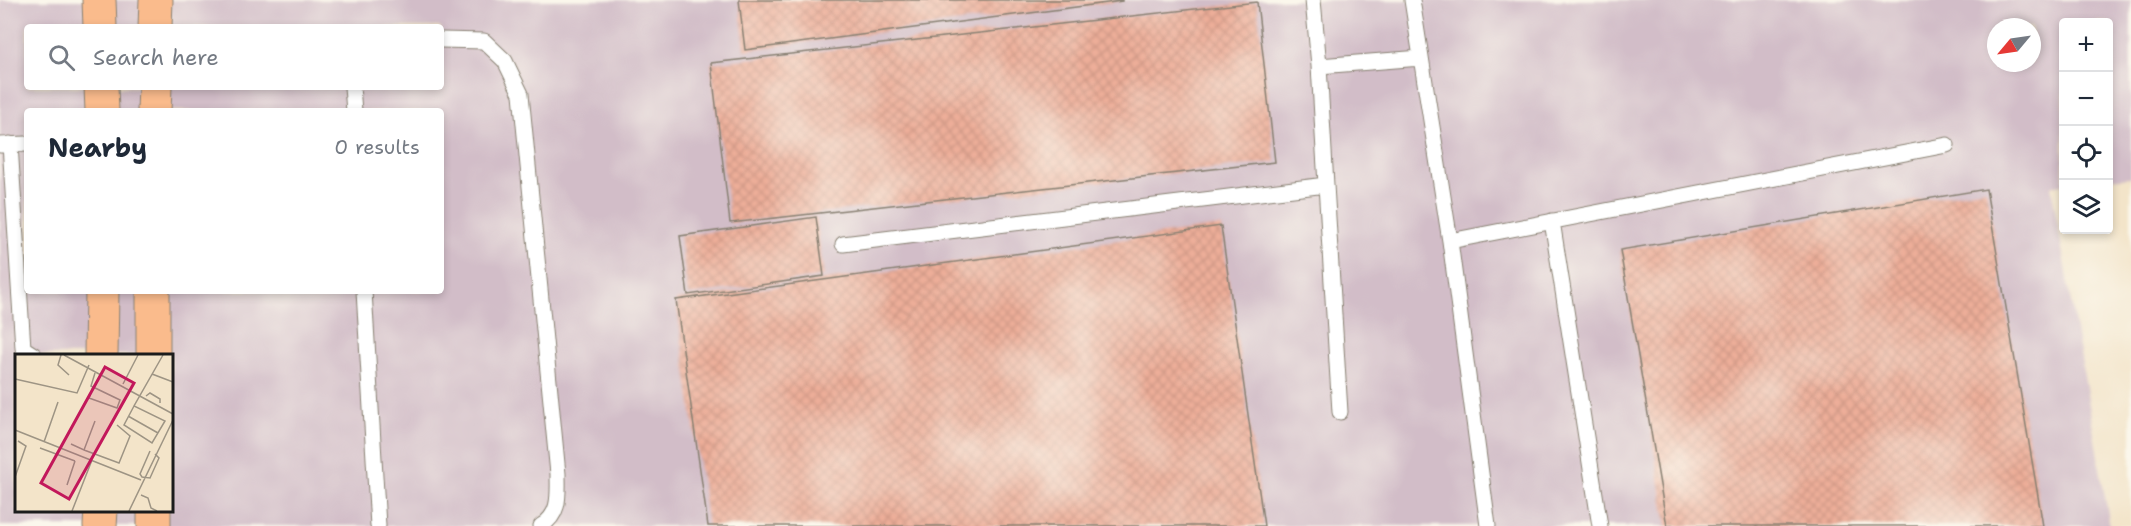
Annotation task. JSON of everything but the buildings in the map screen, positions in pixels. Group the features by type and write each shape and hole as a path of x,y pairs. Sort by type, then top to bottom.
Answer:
{"highway":[{"path":"99,0 100,24"},
{"path":"156,0 156,24"},
{"path":"101,90 102,108"},
{"path":"154,90 154,108"},
{"path":"101,354 102,294"},
{"path":"149,294 153,354"}],"lane":[{"path":"1313,0 1341,412"},
{"path":"1412,0 1450,241 1488,526"},
{"path":"444,40 484,41 505,61 521,94 558,474 557,507 549,521 541,526"},
{"path":"1319,66 1421,58"},
{"path":"352,90 354,108"},
{"path":"24,144 5,145 22,275 23,348 32,354"},
{"path":"1450,241 1947,145"},
{"path":"843,244 1326,184"},
{"path":"1552,221 1600,526"},
{"path":"364,294 378,526"}],"shaded area":[{"path":"0,0 2131,0 2131,177 2113,179 2113,18 2059,18 2059,185 2051,186 2110,526 0,526"}]}
